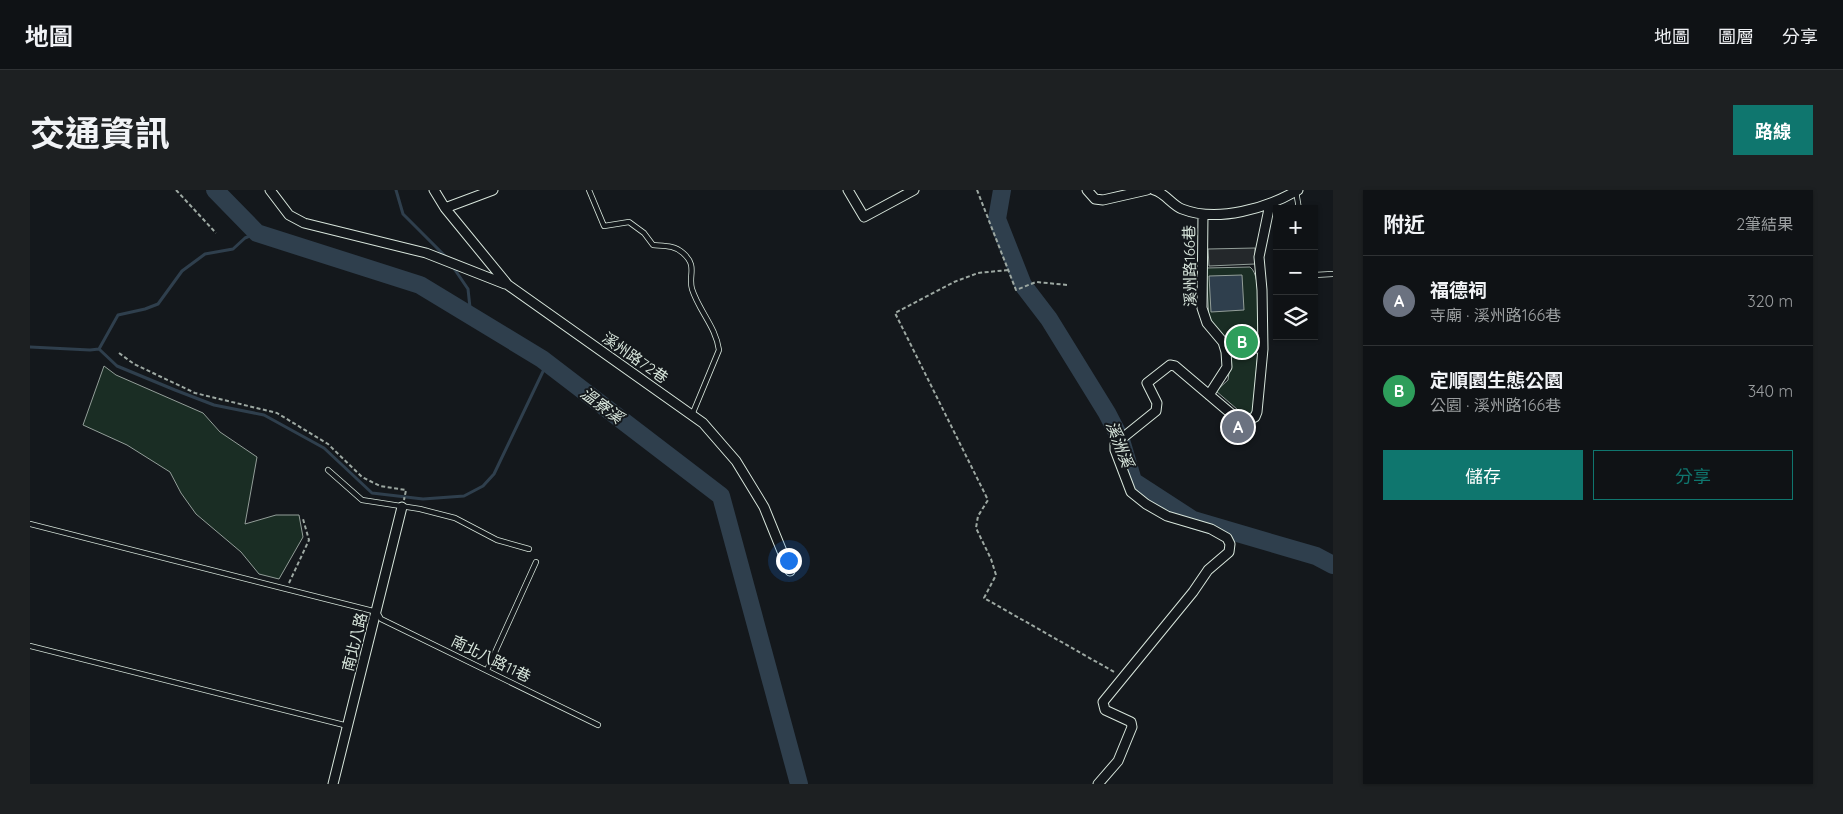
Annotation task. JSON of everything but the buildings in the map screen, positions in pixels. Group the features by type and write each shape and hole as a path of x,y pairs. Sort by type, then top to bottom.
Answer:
{"street":[{"path":"270,190 289,215 304,223 426,253 508,285"},
{"name":"溪州路72巷","path":"434,190 445,208 508,285 703,423 736,461 764,507 790,571"},
{"path":"445,208 493,190"},
{"path":"848,190 864,217 914,190"},
{"path":"1087,190 1095,199 1103,200 1147,190"},
{"path":"1154,190 1181,209 1211,215 1247,211 1270,204 1297,190"},
{"path":"1098,784 1118,761 1132,727 1131,722 1105,710 1103,702 1193,592 1208,570 1229,552 1230,544 1228,538 1212,529 1167,516 1146,504 1131,492 1115,450 1115,444 1156,411 1158,403 1147,383 1170,366 1175,366 1241,422 1255,417 1263,349 1262,290 1259,257 1270,204"},
{"name":"溪州路166巷","path":"1203,214 1202,308 1207,323 1223,342"},
{"path":"1209,395 1227,367 1223,342 1263,349"},
{"name":"南北八路","path":"333,784 402,507"}],"lane":[{"path":"589,190 604,226 629,222 644,233 653,245 674,247 684,254 693,268 692,288 717,339 719,350 692,414"},
{"path":"1297,190 1298,205"},
{"path":"1318,275 1333,274"},
{"path":"328,470 362,500 420,509 454,518 497,540 529,550"},
{"path":"30,524 377,612"},
{"path":"487,670 536,562"},
{"name":"南北八路11巷","path":"377,612 381,619 598,725"},
{"path":"30,646 348,726"}],"path":[{"path":"176,190 216,233"},
{"path":"977,190 1016,290 1036,282 1068,285"},
{"path":"1008,270 978,273 954,282 895,313 988,500 978,516 976,528 991,559 996,575 984,598 1123,677"},
{"path":"119,353 134,364 196,393 277,413 328,444 362,477 380,486 406,490 405,495"},
{"path":"286,589 309,540 303,519"}],"green space":[{"path":"1250,267 1257,281 1258,291 1258,351 1253,412 1245,416 1216,391 1228,380 1232,349 1220,331 1209,320 1206,268"},
{"path":"104,366 116,375 203,413 220,432 257,457 245,524 276,515 299,515 303,537 279,579 259,574 241,552 196,514 181,493 170,472 127,445 83,425"}],"shaded area":[{"path":"1255,248 1255,264 1209,266 1208,249"}],"water":[{"path":"1242,275 1244,310 1211,312 1209,276"}],"waterway":[{"name":"溫寮溪","path":"215,190 257,233 420,285 542,359 721,496 799,784"},
{"path":"396,190 403,214 447,258"},
{"name":"溪洲溪","path":"1002,190 997,219 1023,285 1049,319 1107,413 1121,440 1133,481 1193,520 1316,556 1333,565"},
{"path":"30,347 99,349 118,315 158,304 182,271 205,254 233,249 245,238 257,233"},
{"path":"453,267 468,289 471,317"},
{"path":"99,349 117,366 175,390 214,405 264,415 324,448 372,493 423,499 464,496 483,486 494,474 547,363"}],"place":[{"name":"定順園生態公園","path":"1242,342"},
{"name":"福德祠","path":"1238,427"}]}
